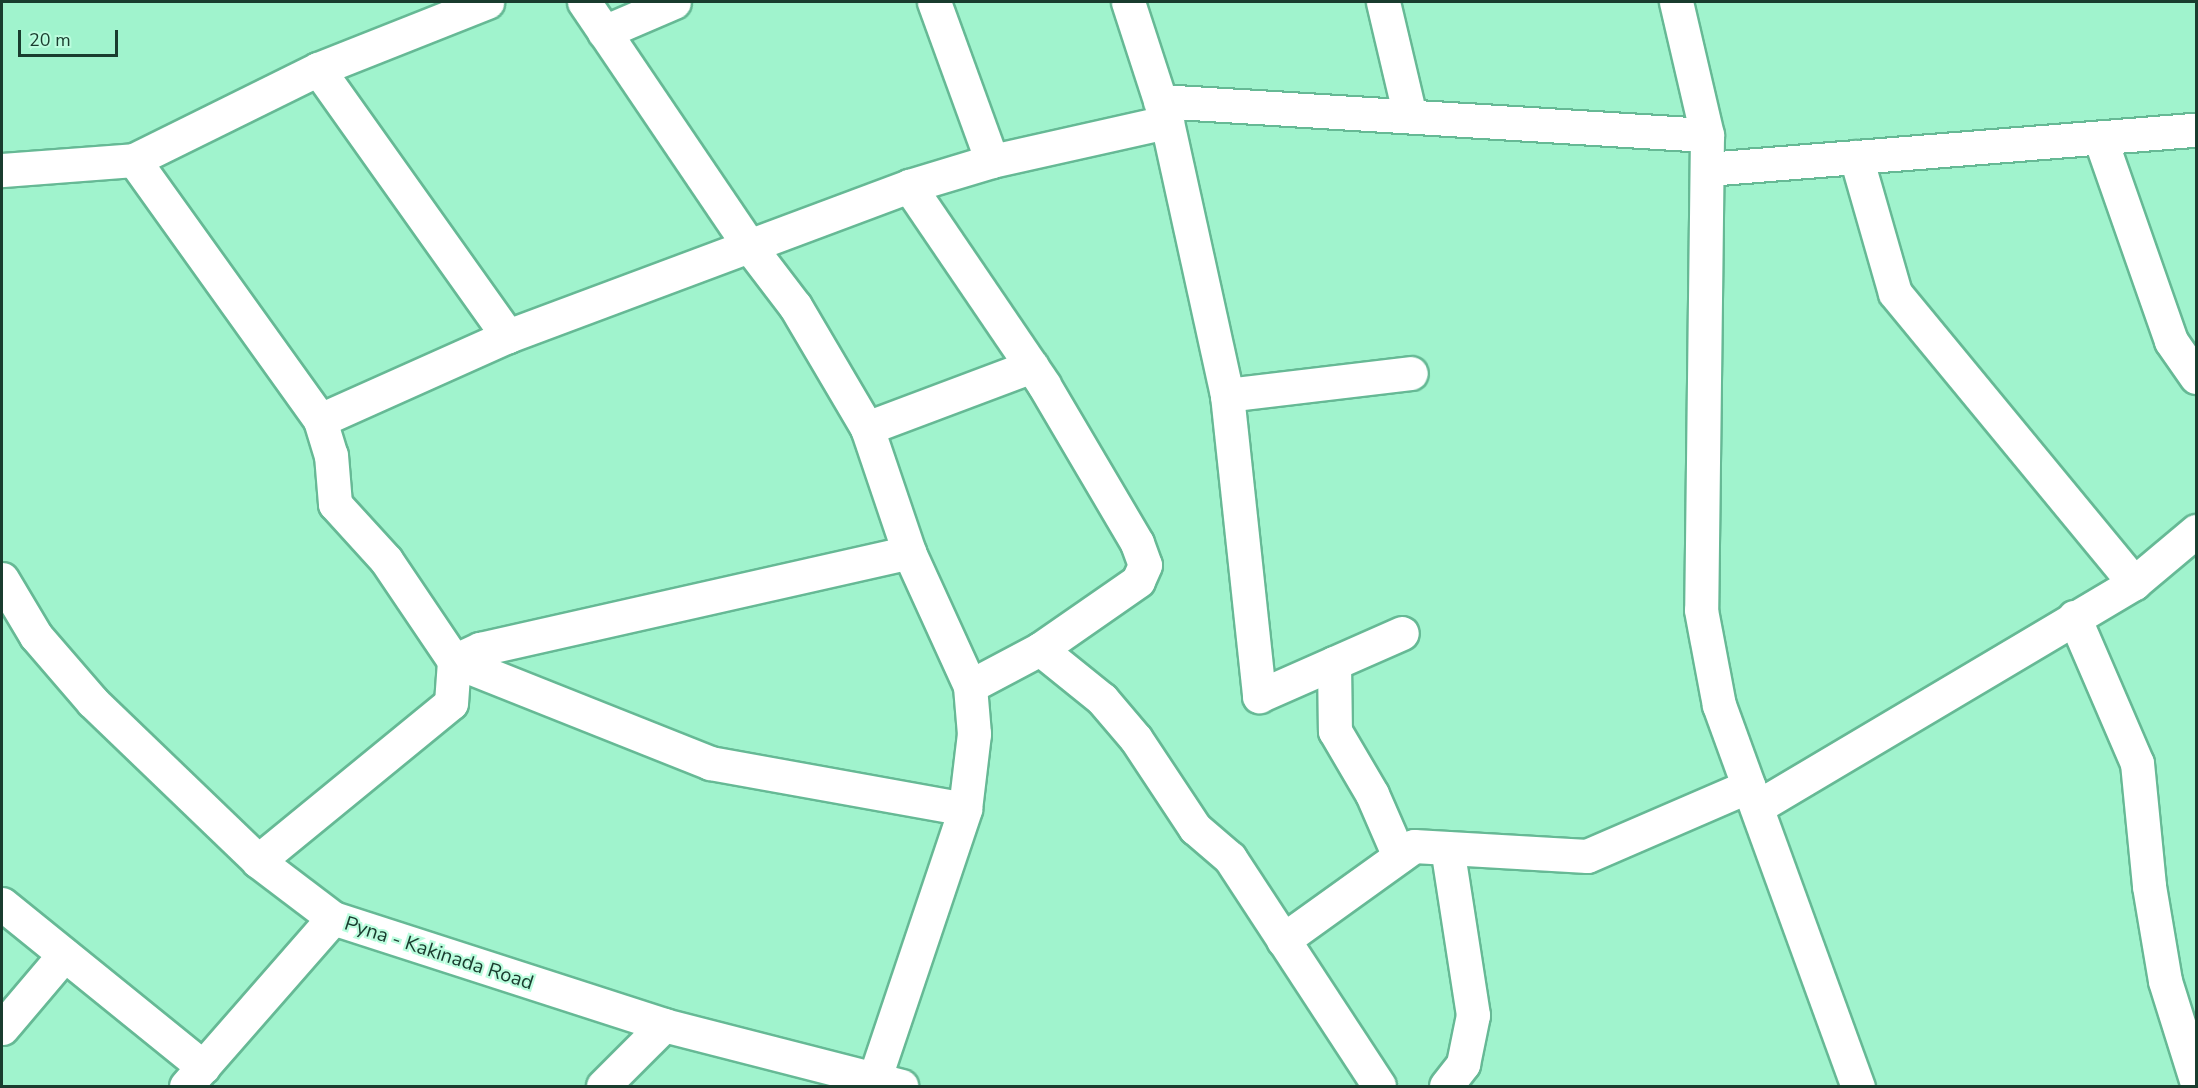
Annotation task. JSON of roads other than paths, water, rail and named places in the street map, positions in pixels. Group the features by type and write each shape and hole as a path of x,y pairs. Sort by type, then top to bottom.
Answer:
{"street":[{"path":"2,170 134,160 318,69 487,2"},
{"path":"584,2 750,247 795,306 867,428 909,552 970,686 975,734 965,808 888,1083"},
{"path":"604,32 674,2"},
{"path":"934,2 992,161"},
{"path":"1128,2 1163,111 1227,395 1259,696 1401,633"},
{"path":"1383,2 1410,116"},
{"path":"1676,2 1707,135 1701,610 1719,705 1858,1086"},
{"path":"318,69 508,336"},
{"path":"320,420 508,336 909,186 1163,111 1410,116 1707,135"},
{"path":"1707,169 2196,130"},
{"path":"2100,138 2171,341 2196,377"},
{"path":"1856,157 1895,292 2134,583"},
{"path":"134,160 320,420 331,455 334,504 386,560 454,661 710,762 965,808"},
{"path":"909,186 1032,366 1137,543 1145,565 1138,581 1040,649 970,686"},
{"path":"867,428 1032,366"},
{"path":"1227,395 1411,373"},
{"path":"1283,940 1414,846 1587,856 1753,797 2134,583 2196,531"},
{"path":"454,661 480,649 909,552"},
{"name":"Pyna - Kakinada Road","path":"2,579 36,636 93,702 258,861 333,918 664,1025 888,1083"},
{"path":"2074,617 2137,763 2149,886 2165,981 2196,1080"},
{"path":"1040,649 1102,699 1136,739 1195,828 1230,858 1378,1086"},
{"path":"258,861 451,703 454,661"},
{"path":"1334,663 1335,732 1372,794 1399,856"},
{"path":"1446,1086 1463,1064 1473,1015 1447,848"},
{"path":"2,904 64,955 195,1077 333,918"},
{"path":"2,1028 64,955"},
{"path":"603,1086 664,1025"}]}
